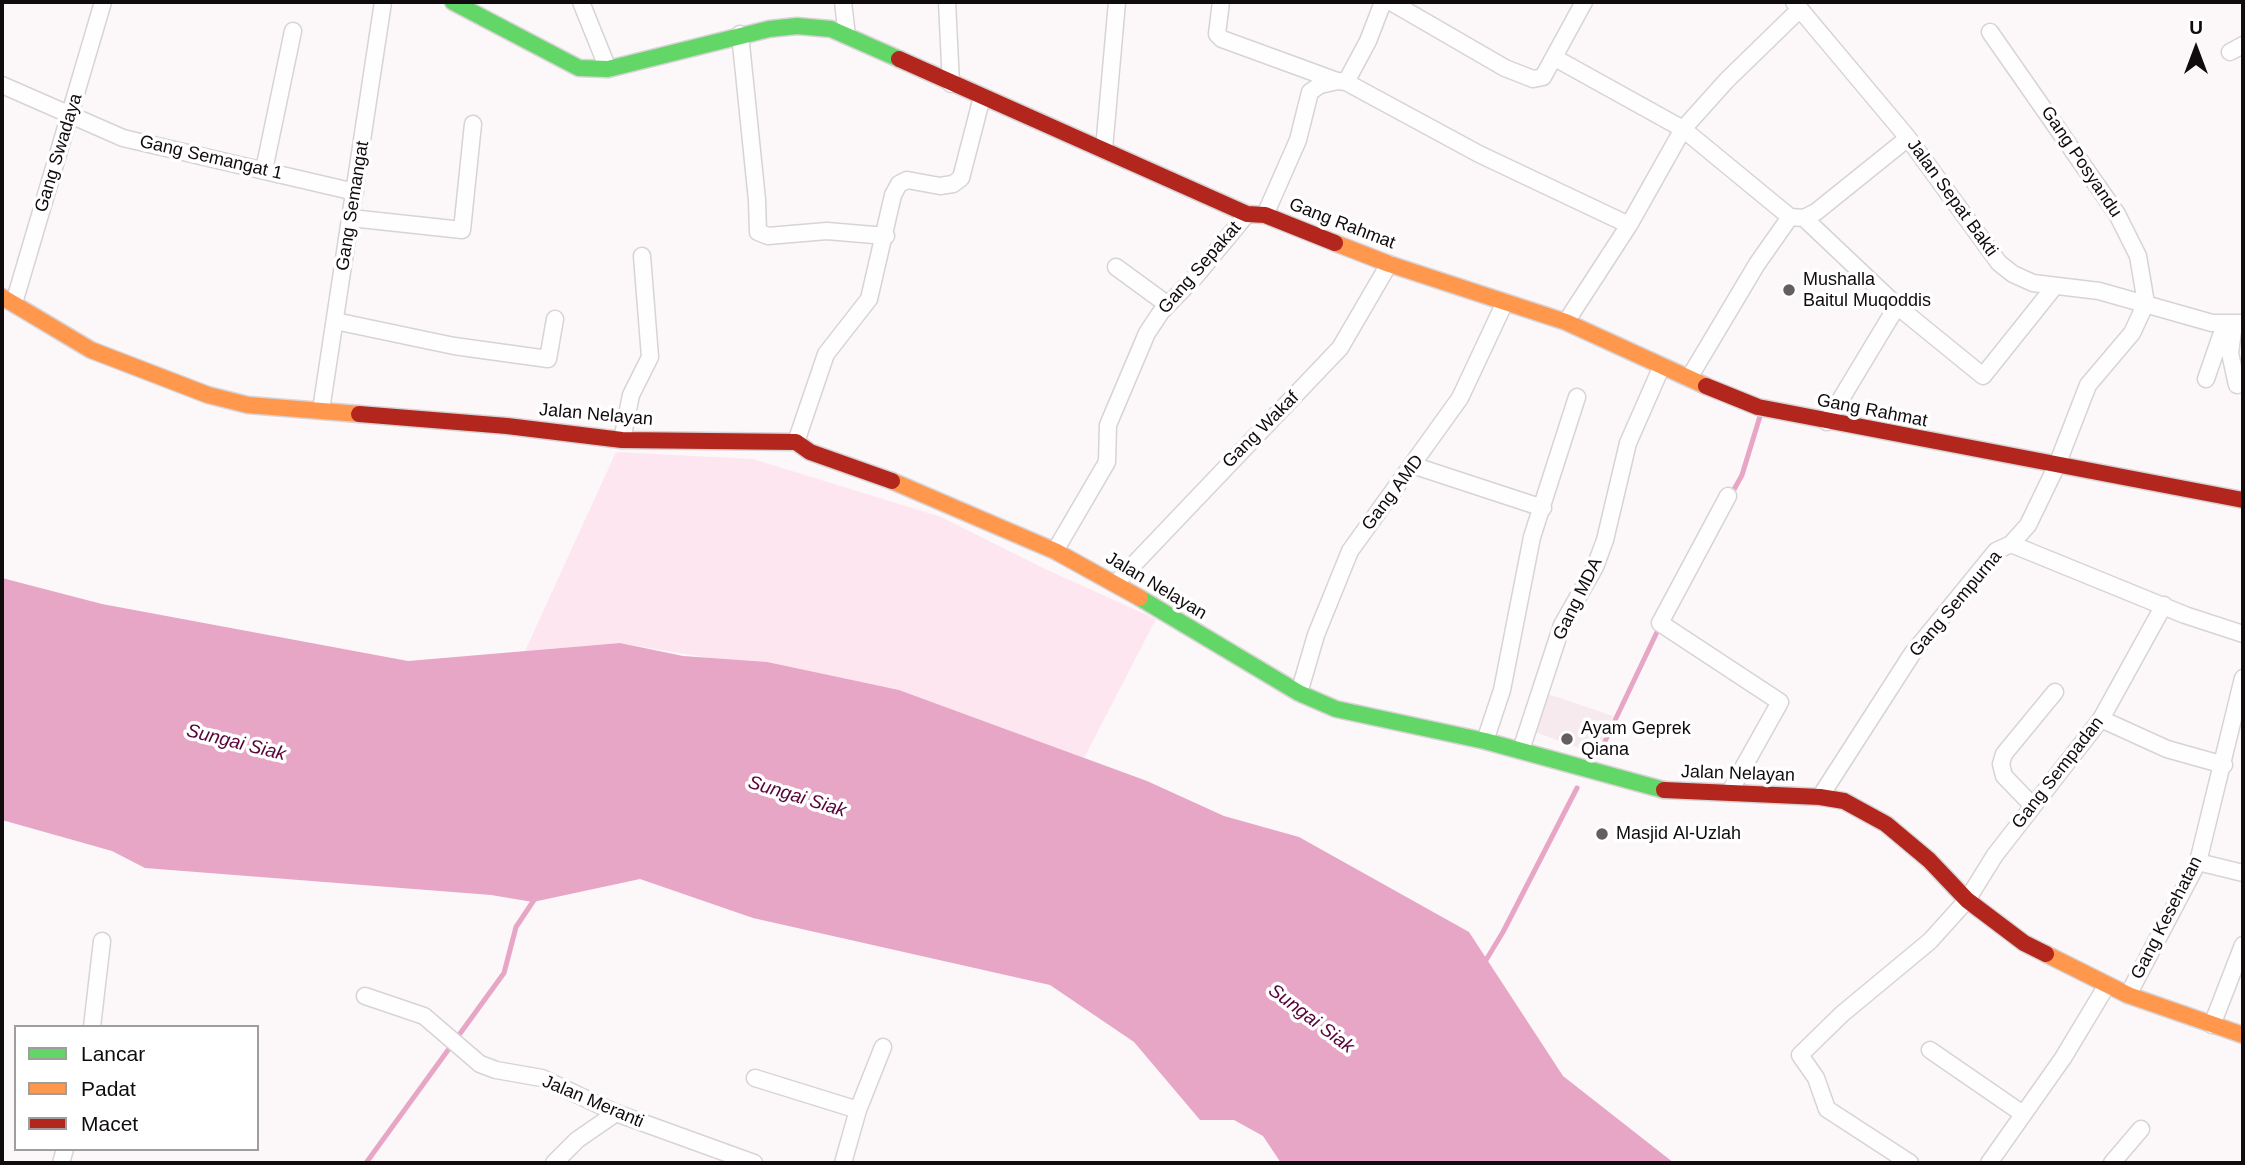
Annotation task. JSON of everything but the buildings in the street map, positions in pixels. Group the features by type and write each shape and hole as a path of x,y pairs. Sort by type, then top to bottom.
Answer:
{"main road":[{"name":"Gang Rahmat","path":"453,2 579,68 608,69 740,34 797,26 831,29 1247,214 1265,215 1389,264 1566,322 1661,368 1758,407 2243,500"},
{"name":"Jalan Nelayan","path":"8,300 91,350 208,396 248,405 507,426 622,440 796,442 810,452 881,476 1055,551 1116,583 1298,693 1346,712 1485,741 1668,791 1820,797 1843,802 1886,824 1928,860 1967,900 2024,943 2128,995 2243,1035"}],"street":[{"name":"Gang Swadaya","path":"8,300 71,113 103,2"},
{"name":"Gang Semangat","path":"321,411 383,2"},
{"path":"581,2 608,69"},
{"path":"843,2 847,36"},
{"path":"947,2 951,84"},
{"path":"1104,149 1117,2"},
{"path":"1221,2 1217,34 1222,39 1342,82 1479,154 1629,225"},
{"path":"1342,82 1368,41 1383,2"},
{"path":"1391,2 1505,68 1533,79 1542,77 1555,58 1584,2"},
{"path":"1566,322 1629,225 1683,129 1797,5"},
{"name":"Jalan Sepat Bakti","path":"1797,5 1908,138 1999,263 2033,284 2099,291 2234,324"},
{"path":"264,170 293,31"},
{"name":"Gang Posyandu","path":"1990,32 2116,214 2138,256 2146,303"},
{"path":"740,34 758,232 768,236 827,231 886,236"},
{"path":"1555,58 1683,129 1797,218 1897,306 1983,376 2055,286"},
{"name":"Gang Sepakat","path":"1265,215 1298,140 1310,92 1320,85 1342,82"},
{"name":"Gang Semangat 1","path":"2,85 123,138 355,192"},
{"path":"796,442 826,355 869,299 886,236 893,195 899,184 907,180 940,186 953,184 961,178 982,97"},
{"path":"351,218 462,230 473,124"},
{"path":"1689,378 1757,264 1797,218 1828,203 1908,138"},
{"name":"Gang Sepakat","path":"1055,551 1107,462 1108,425 1147,333 1247,214"},
{"path":"622,440 631,395 650,357 642,256"},
{"name":"Gang Wakaf","path":"1116,583 1340,348 1389,264"},
{"path":"1116,267 1168,305"},
{"name":"Gang AMD","path":"1298,693 1317,635 1350,551 1460,398 1505,302"},
{"name":"Gang Sempurna","path":"1820,797 1912,654 1996,551 2011,544 2028,525 2057,465 2088,385 2132,333 2146,303"},
{"path":"1826,422 1897,306"},
{"path":"335,321 454,346 548,359 555,319"},
{"path":"2206,379 2234,324"},
{"path":"2234,324 2230,353 2237,385 2243,384"},
{"name":"Gang MDA","path":"1521,750 1562,625 1595,567 1605,540 1628,443 1661,368"},
{"path":"1485,741 1502,690 1532,537 1577,397"},
{"path":"1412,465 1543,508"},
{"path":"1728,496 1660,623 1780,702 1729,793"},
{"path":"2011,544 2243,634"},
{"name":"Gang Sempadan","path":"1910,1163 1828,1109 1816,1078 1800,1055 1842,1014 1930,941 1967,900 1995,855 2101,719 2164,605"},
{"name":"Gang Kesehatan","path":"2128,995 2198,862 2224,765 2238,728 2243,678"},
{"path":"2033,806 2004,776 2001,764 2004,754 2055,692"},
{"path":"2101,719 2167,749 2224,765"},
{"path":"2198,862 2243,873"},
{"path":"92,1025 102,941"},
{"path":"2212,1025 2243,945"},
{"path":"1989,1163 2063,1058 2107,985"},
{"name":"Jalan Meranti","path":"365,996 424,1016 480,1064 496,1070 542,1078 615,1113 754,1163"},
{"path":"843,1163 858,1110 883,1047"},
{"path":"1930,1050 2023,1114"},
{"path":"755,1078 858,1110"},
{"path":"554,1163 576,1140 615,1113"},
{"path":"2112,1163 2141,1129"}],"shaded area":[{"path":"616,452 753,459 941,517 1043,568 1156,619 1084,758 899,690 620,643 525,651"},
{"path":"1548,694 1613,716 1596,754 1535,732"}],"water":[{"name":"Sungai Siak","path":"2,578 102,604 408,661 620,643 683,656 767,662 899,690 1147,781 1224,816 1299,837 1469,932 1563,1076 1674,1163 1281,1163 1263,1136 1234,1120 1200,1120 1134,1042 1050,985 753,918 640,879 533,902 491,895 145,868 112,851 2,820"}],"waterway":[{"path":"1731,495 1742,475 1761,413"},
{"path":"1598,756 1657,632"},
{"path":"1483,965 1503,932 1577,788"},
{"path":"366,1163 504,973 516,927 536,897"}],"traffic: fast":[{"path":"453,2 579,68 608,69 769,29 797,26 831,29 899,59"},
{"path":"1140,598 1299,693 1336,709 1485,741 1664,790"}],"traffic: slow":[{"path":"1335,243 1389,264 1566,322 1706,386"},
{"path":"2,297 91,350 208,395 248,405 359,414"},
{"path":"892,481 1055,551 1140,598"},
{"path":"2046,954 2128,995 2243,1035"}],"traffic: jam":[{"path":"899,59 1247,214 1265,215 1335,243"},
{"path":"1706,386 1758,407 2243,500"},
{"path":"359,414 507,426 622,440 796,442 810,452 892,481"},
{"path":"1664,790 1820,797 1844,801 1886,824 1929,860 1967,900 2024,943 2046,954"}],"place":[{"name":"Mushalla Baitul Muqoddis","path":"1789,290"},
{"name":"Ayam Geprek Qiana","path":"1567,739"},
{"name":"Masjid Al-Uzlah","path":"1602,834"}]}
